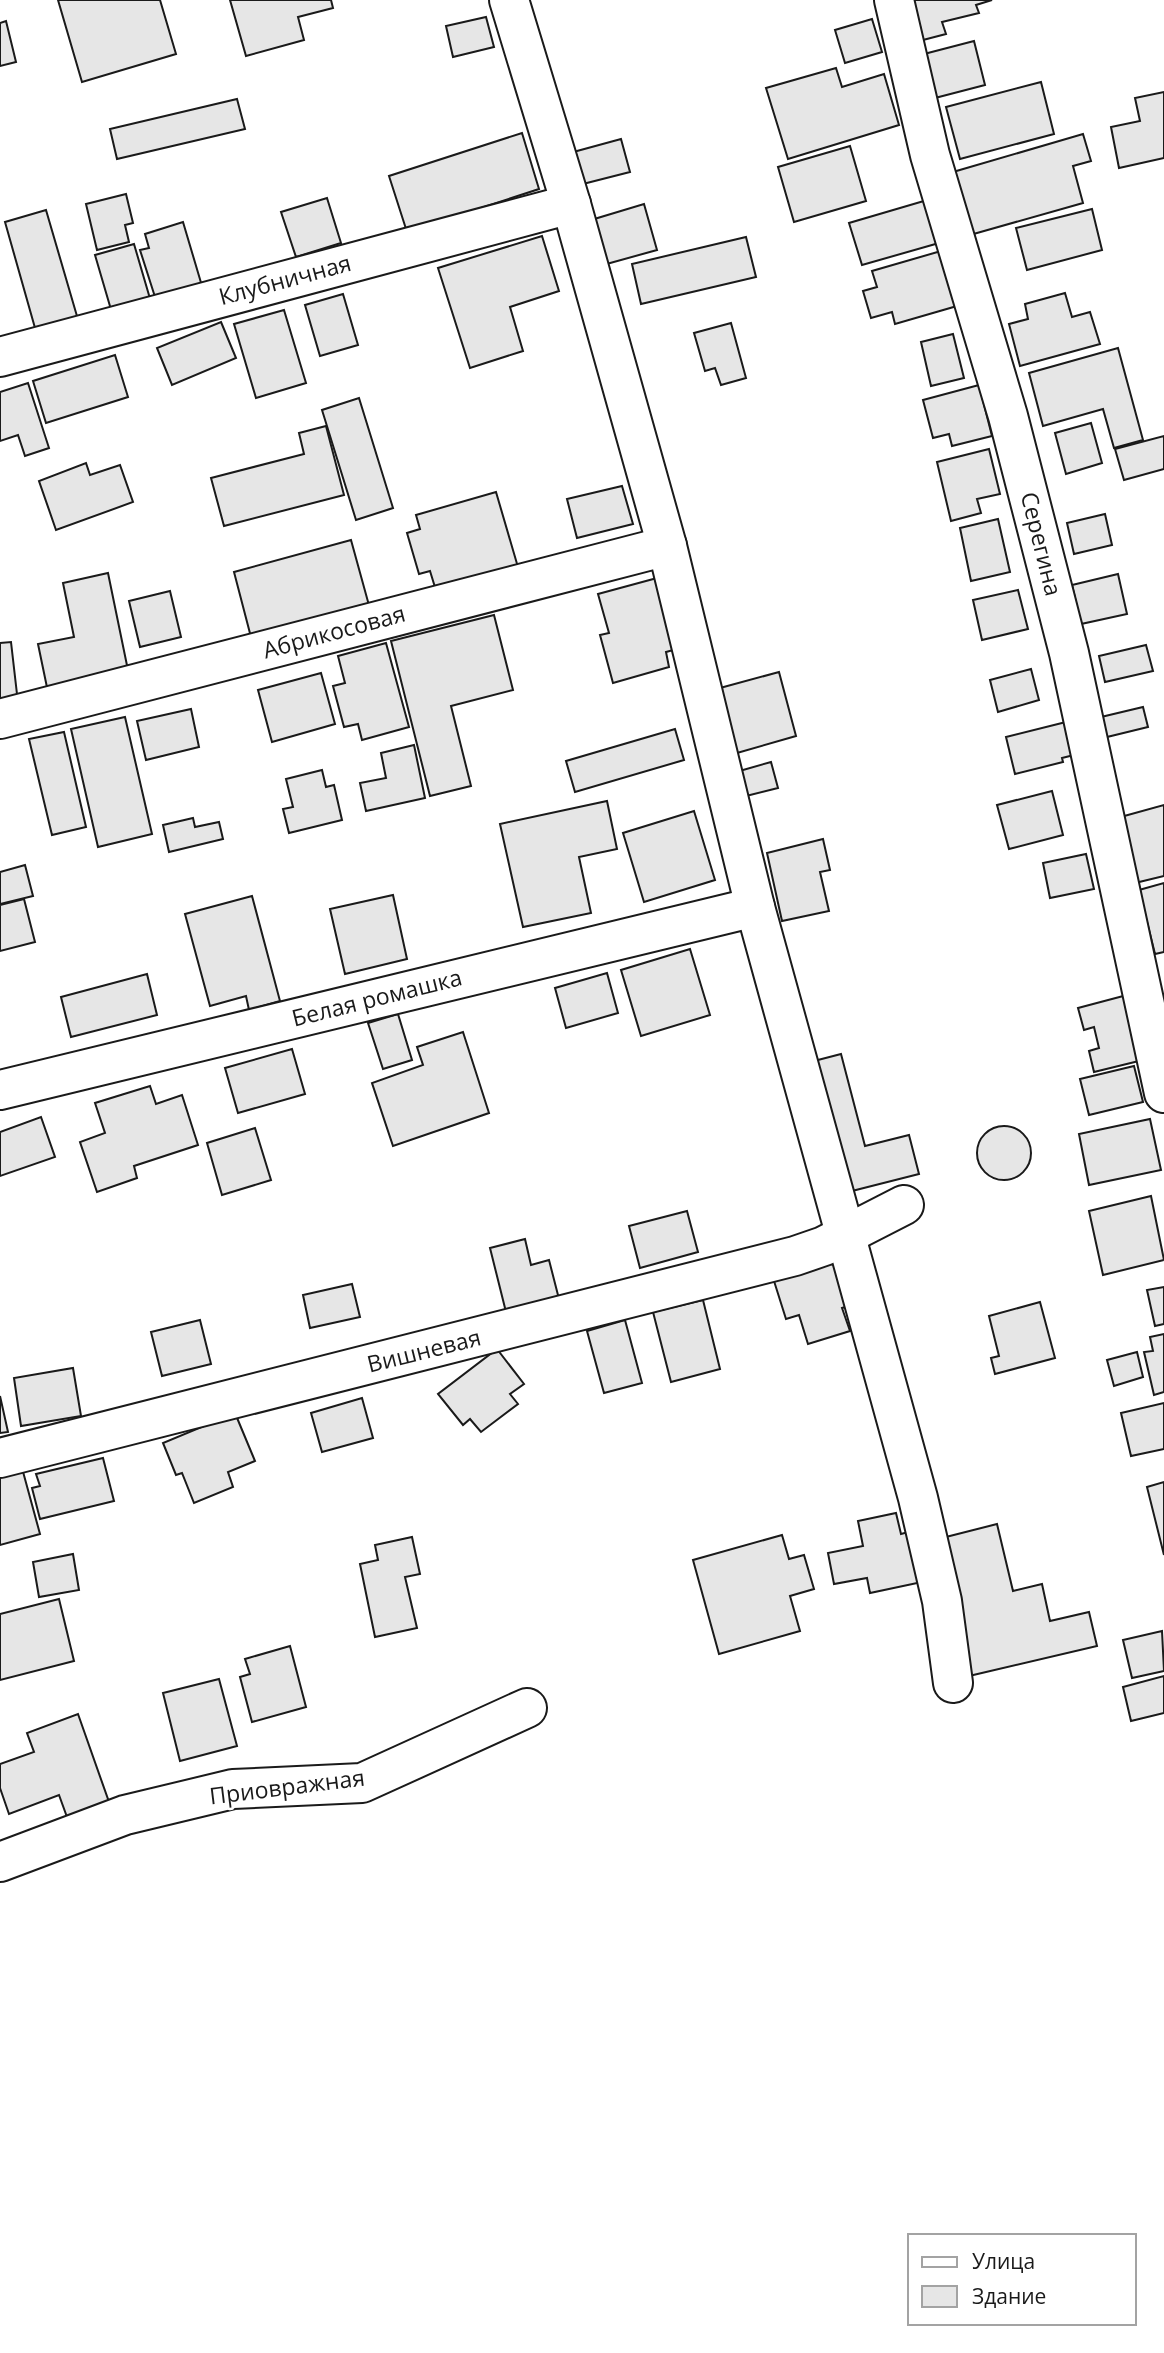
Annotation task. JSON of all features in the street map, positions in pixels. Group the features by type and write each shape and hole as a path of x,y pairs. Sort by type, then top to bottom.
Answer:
{"street":[{"path":"509,0 571,204 667,546 755,907 918,1498 942,1601 953,1683"},
{"name":"Серегина","path":"894,0 930,155 1008,416 1069,653 1164,1094"},
{"name":"Клубничная","path":"0,357 571,204"},
{"name":"Абрикосовая","path":"0,719 667,546"},
{"name":"Белая ромашка","path":"0,1090 755,907"},
{"name":"Вишневая","path":"0,1458 795,1256 845,1236 904,1205"},
{"name":"Приовражная","path":"0,1862 125,1815 233,1789 362,1783 527,1709"}],"building":[{"path":"58,0 160,0 176,54 82,82"},
{"path":"230,0 331,0 333,8 298,17 304,40 246,56"},
{"path":"909,0 992,0 976,5 979,13 942,22 946,34 923,40 920,26 916,27"},
{"path":"486,17 494,47 453,57 446,26"},
{"path":"872,19 882,52 845,63 835,30"},
{"path":"6,21 16,62 0,66 0,23"},
{"path":"974,41 985,85 935,98 924,54"},
{"path":"836,68 842,87 884,74 899,125 788,159 766,88"},
{"path":"1041,82 1054,134 960,159 946,107"},
{"path":"1164,92 1164,158 1119,168 1111,127 1140,121 1135,98"},
{"path":"237,99 245,129 117,159 110,129"},
{"path":"522,133 539,189 407,232 389,176"},
{"path":"1083,134 1091,161 1073,166 1083,203 970,235 953,172"},
{"path":"621,139 630,172 575,186 566,154"},
{"path":"850,146 866,201 794,222 778,167"},
{"path":"126,194 133,223 125,225 129,242 97,250 86,204"},
{"path":"327,198 341,243 296,257 281,212"},
{"path":"934,198 946,241 862,265 849,223"},
{"path":"644,204 657,250 603,265 591,220"},
{"path":"1092,209 1102,250 1027,270 1016,228"},
{"path":"46,210 79,323 37,335 5,222"},
{"path":"183,222 202,286 156,300 140,250 149,248 145,234"},
{"path":"542,236 559,291 510,307 523,351 470,368 438,268"},
{"path":"746,237 756,277 641,304 632,264"},
{"path":"134,244 151,302 112,313 95,255"},
{"path":"941,251 957,306 895,324 892,312 871,318 863,291 877,287 872,271"},
{"path":"1065,293 1072,317 1090,312 1100,344 1020,366 1009,324 1028,319 1025,304"},
{"path":"343,294 358,345 320,356 305,305"},
{"path":"284,310 306,383 256,398 234,324"},
{"path":"221,322 236,358 172,385 157,348"},
{"path":"731,323 746,378 721,385 715,368 705,371 694,333"},
{"path":"953,334 964,378 931,386 921,342"},
{"path":"1118,348 1143,440 1114,448 1103,409 1043,426 1029,373"},
{"path":"115,355 128,397 46,423 33,381"},
{"path":"28,383 49,448 25,456 18,435 0,441 0,392"},
{"path":"979,385 992,436 952,446 949,434 933,438 923,400"},
{"path":"359,398 393,508 356,520 322,410"},
{"path":"1091,423 1102,463 1066,474 1055,433"},
{"path":"326,426 344,495 224,526 211,478 304,454 299,433"},
{"path":"1164,436 1164,469 1124,480 1115,449"},
{"path":"989,449 1000,494 977,499 981,513 951,521 937,462"},
{"path":"86,463 90,475 120,465 133,502 56,530 39,481"},
{"path":"622,486 633,524 577,538 567,499"},
{"path":"496,492 520,574 438,597 430,571 419,574 407,533 420,529 416,515"},
{"path":"1105,514 1112,545 1074,554 1067,523"},
{"path":"998,519 1010,572 971,581 960,528"},
{"path":"351,540 370,609 252,641 234,572"},
{"path":"108,573 130,680 49,697 38,644 74,637 63,583"},
{"path":"1118,574 1127,614 1081,624 1072,585"},
{"path":"657,578 677,649 666,652 669,667 613,683 600,635 609,633 598,594"},
{"path":"1018,590 1028,629 982,640 973,600"},
{"path":"170,591 181,637 140,647 129,601"},
{"path":"494,615 513,690 451,706 471,786 430,796 391,641"},
{"path":"11,642 18,703 0,706 0,643"},
{"path":"386,643 409,727 362,740 358,724 344,727 333,686 345,683 338,656"},
{"path":"1146,645 1153,671 1105,682 1099,656"},
{"path":"1031,669 1039,700 998,712 990,680"},
{"path":"779,672 796,736 737,753 720,688"},
{"path":"321,673 335,724 272,742 258,690"},
{"path":"1143,707 1148,727 1107,737 1101,717"},
{"path":"191,709 199,747 146,760 137,721"},
{"path":"125,717 152,834 98,847 71,729"},
{"path":"1066,722 1074,755 1062,758 1063,762 1015,774 1006,737"},
{"path":"675,729 684,760 575,792 566,761"},
{"path":"64,732 86,827 52,835 29,739"},
{"path":"414,745 425,798 366,811 360,783 386,778 381,753"},
{"path":"771,762 778,788 742,797 736,772"},
{"path":"322,770 326,787 334,785 342,820 289,833 283,809 293,807 286,779"},
{"path":"1052,791 1063,835 1009,849 997,805"},
{"path":"607,801 617,849 579,857 591,913 523,927 500,824"},
{"path":"1164,805 1164,876 1135,883 1117,818"},
{"path":"694,811 715,880 644,902 623,833"},
{"path":"193,818 195,827 219,822 223,839 169,852 163,825"},
{"path":"823,839 830,870 820,872 829,911 782,921 767,853"},
{"path":"1086,854 1094,889 1050,898 1043,863"},
{"path":"25,865 33,896 0,904 0,872"},
{"path":"1164,883 1164,952 1155,954 1139,890"},
{"path":"393,895 407,959 345,974 330,909"},
{"path":"252,896 280,1001 249,1010 246,996 210,1006 185,914"},
{"path":"24,899 35,942 0,951 0,905"},
{"path":"690,949 710,1015 641,1036 621,970"},
{"path":"607,973 618,1013 566,1028 555,988"},
{"path":"147,974 157,1015 71,1037 61,997"},
{"path":"1127,995 1143,1060 1094,1072 1089,1051 1099,1048 1094,1027 1084,1030 1078,1008"},
{"path":"398,1014 412,1060 383,1069 368,1023"},
{"path":"463,1032 489,1113 393,1146 372,1083 423,1065 417,1047"},
{"path":"292,1049 305,1094 238,1113 225,1068"},
{"path":"841,1054 865,1146 909,1135 919,1174 848,1192 814,1061"},
{"path":"1134,1066 1143,1102 1089,1115 1080,1079"},
{"path":"150,1086 156,1104 182,1095 198,1145 134,1166 137,1178 97,1192 80,1142 105,1133 95,1103"},
{"path":"41,1117 55,1157 0,1176 0,1132"},
{"path":"1150,1119 1161,1170 1089,1185 1079,1134"},
{"path":"1004,1126 1023,1134 1031,1153 1023,1172 1004,1180 985,1172 977,1153 985,1134"},
{"path":"255,1128 271,1180 222,1195 207,1143"},
{"path":"1151,1196 1164,1260 1103,1275 1089,1211"},
{"path":"687,1211 698,1252 640,1268 629,1226"},
{"path":"525,1239 531,1265 549,1260 559,1299 506,1312 490,1248"},
{"path":"837,1261 852,1305 842,1308 850,1331 808,1344 799,1315 786,1319 774,1281"},
{"path":"352,1284 360,1317 310,1328 303,1295"},
{"path":"1164,1287 1164,1324 1155,1326 1147,1290"},
{"path":"703,1300 720,1369 671,1382 653,1312"},
{"path":"1040,1302 1055,1358 995,1374 991,1358 999,1356 989,1316"},
{"path":"200,1320 211,1364 162,1376 151,1332"},
{"path":"625,1320 642,1383 604,1393 587,1331"},
{"path":"1164,1334 1164,1392 1154,1395 1144,1352 1153,1351 1150,1337"},
{"path":"497,1349 524,1384 510,1394 518,1404 481,1432 470,1419 463,1425 438,1394"},
{"path":"1137,1352 1143,1377 1114,1386 1107,1360"},
{"path":"73,1368 81,1416 21,1426 14,1378"},
{"path":"0,1396 8,1432 0,1433"},
{"path":"362,1398 373,1438 322,1452 311,1413"},
{"path":"1164,1403 1164,1449 1131,1456 1121,1413"},
{"path":"235,1413 255,1461 228,1472 233,1487 194,1503 182,1473 176,1475 163,1443"},
{"path":"103,1458 114,1501 40,1519 32,1488 40,1486 36,1474"},
{"path":"22,1468 40,1534 0,1545 0,1474"},
{"path":"1164,1482 1164,1555 1147,1487"},
{"path":"896,1513 901,1534 912,1531 922,1582 870,1593 867,1578 834,1584 828,1553 863,1546 858,1521"},
{"path":"997,1524 1013,1591 1042,1584 1050,1621 1089,1612 1097,1646 969,1676 938,1539"},
{"path":"782,1535 789,1559 804,1555 814,1589 790,1596 800,1631 719,1654 693,1560"},
{"path":"412,1537 420,1574 405,1577 417,1628 375,1637 360,1564 378,1560 375,1545"},
{"path":"73,1554 79,1590 39,1597 33,1562"},
{"path":"59,1599 74,1661 0,1680 0,1614"},
{"path":"1162,1631 1164,1671 1132,1678 1123,1640"},
{"path":"290,1646 306,1707 252,1722 240,1677 250,1674 245,1659"},
{"path":"1164,1676 1164,1713 1131,1721 1123,1687"},
{"path":"219,1679 237,1746 180,1761 163,1693"},
{"path":"78,1714 109,1802 67,1817 59,1795 9,1814 0,1788 0,1764 34,1752 27,1733"}]}
